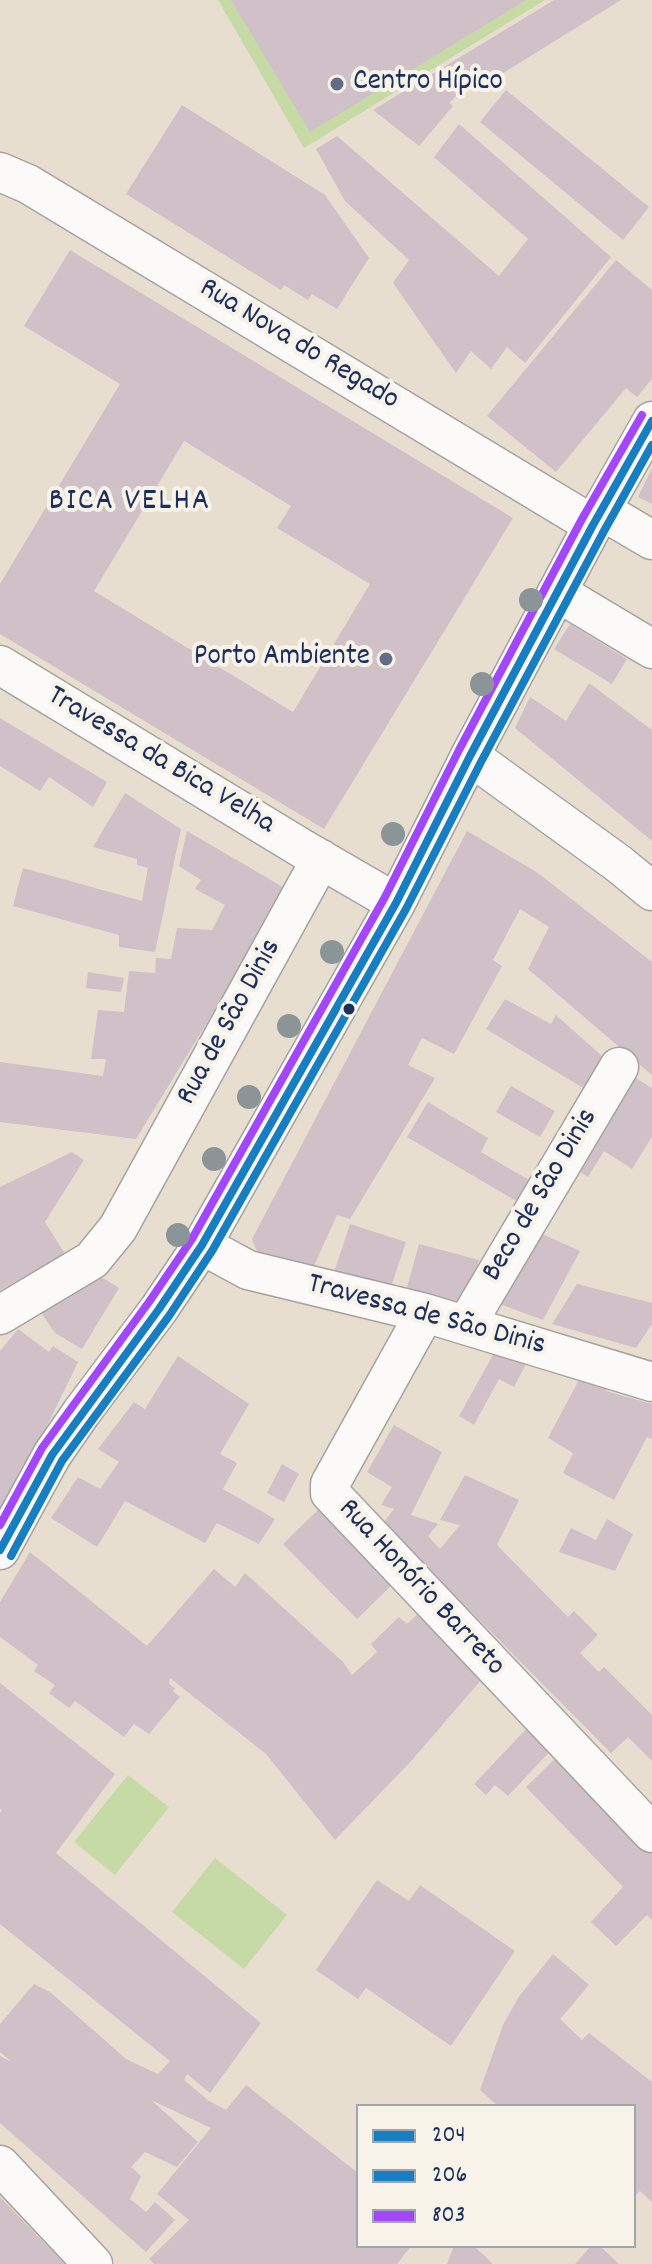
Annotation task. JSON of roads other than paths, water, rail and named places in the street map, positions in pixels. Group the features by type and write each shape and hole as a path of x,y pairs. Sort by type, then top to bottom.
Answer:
{"street":[{"name":"Rua Nova do Regado","path":"0,172 28,184 602,509"},
{"path":"0,1550 52,1455 202,1245 396,903 557,592 652,421"},
{"path":"602,509 652,516"},
{"path":"602,509 652,540"},
{"path":"557,592 652,649"},
{"name":"Travessa da Bica Velha","path":"0,665 321,859"},
{"path":"470,756 652,891"},
{"path":"321,859 396,903"},
{"name":"Rua de São Dinis","path":"0,1315 92,1260 118,1228 321,859"},
{"name":"Beco de São Dinis","path":"466,1325 619,1067"},
{"name":"Travessa de São Dinis","path":"202,1245 248,1270 425,1313 652,1382"},
{"name":"Rua Honório Barreto","path":"425,1313 330,1484 330,1493 652,1833"},
{"path":"0,2165 93,2264"}],"place":[{"name":"Centro Hípico","path":"337,84"},
{"name":"Porto Ambiente","path":"386,659"}],"district":[{"name":"BICA VELHA","path":"130,504"}]}
